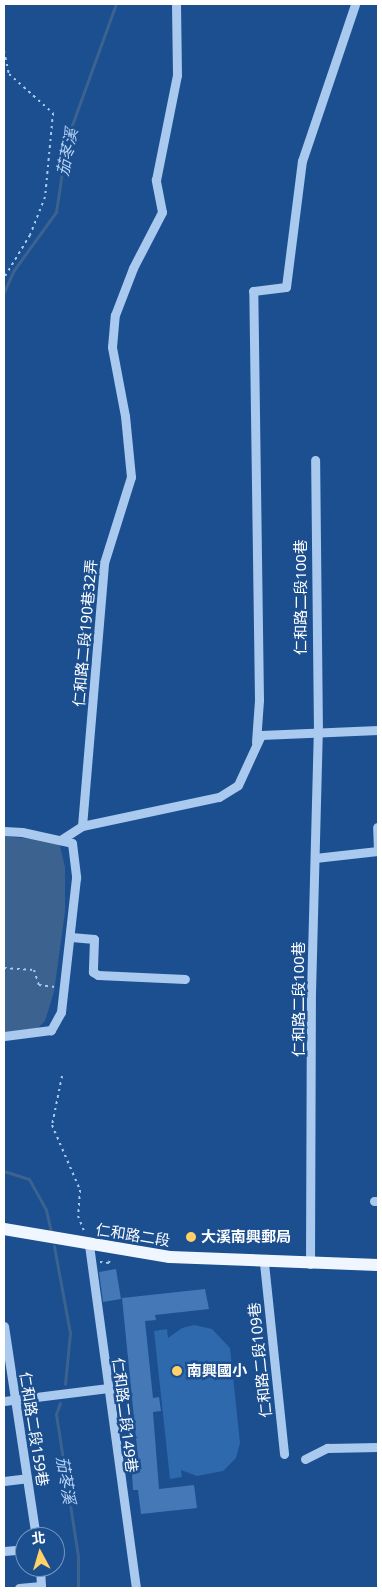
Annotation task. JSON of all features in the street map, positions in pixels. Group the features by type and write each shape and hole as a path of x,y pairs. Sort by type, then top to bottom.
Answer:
{"main road":[{"name":"仁和路二段","path":"4,1229 170,1258 264,1263 378,1265"}],"street":[{"name":"仁和路二段190巷32弄","path":"82,826 104,563 131,476 125,416 112,347 115,315 133,268 162,212 156,180 177,75 176,4"},
{"path":"256,742 259,700 252,291 286,287 302,161 355,4"},
{"name":"仁和路二段100巷","path":"310,1264 318,734 315,460"},
{"path":"62,839 82,826 219,797 238,785 260,735 378,730"},
{"path":"315,858 378,851 377,827"},
{"path":"4,831 62,839 72,843 76,878 71,936 62,988 61,1012 51,1030 4,1036"},
{"path":"71,936 94,939 93,972 98,975 185,979"},
{"name":"仁和路二段149巷","path":"89,1245 136,1588"},
{"name":"仁和路二段109巷","path":"264,1263 284,1454"},
{"name":"仁和路二段159巷","path":"4,1326 34,1527"},
{"path":"4,1401 108,1388"},
{"path":"305,1459 327,1448 378,1447"},
{"path":"4,1481 27,1478"},
{"path":"19,1588 41,1587"}],"path":[{"path":"4,52 9,74 53,113 46,198 30,235 4,278"},
{"path":"4,968 34,970 39,985 62,988"},
{"path":"62,1076 52,1125 80,1190 79,1219 89,1245"},
{"path":"75,1218 79,1219"},
{"path":"98,1261 109,1263"}],"shaded area":[{"path":"4,836 59,842 65,867 65,912 54,992 45,1021 36,1030 4,1033"},
{"path":"194,1325 212,1329 230,1348 240,1443 236,1458 223,1471 197,1476 181,1470 182,1477 170,1479 154,1331 167,1329 168,1338 182,1328"}],"building":[{"path":"116,1269 121,1299 103,1302 99,1272"},
{"path":"205,1289 209,1309 155,1315 156,1320 145,1321 153,1398 159,1397 161,1411 153,1412 159,1489 194,1485 197,1508 141,1514 138,1490 133,1490 131,1459 138,1458 122,1298"}],"waterway":[{"name":"茄苳溪","path":"4,292 14,270 56,212 67,139 116,4"},
{"name":"茄苳溪","path":"4,1171 29,1179 46,1210 51,1232"},
{"name":"茄苳溪","path":"54,1246 70,1333 65,1384"},
{"name":"茄苳溪","path":"60,1403 56,1414 78,1556 78,1588"}],"place":[{"name":"大溪南興郵局","path":"191,1237"},
{"name":"南興國小","path":"177,1371"}]}
